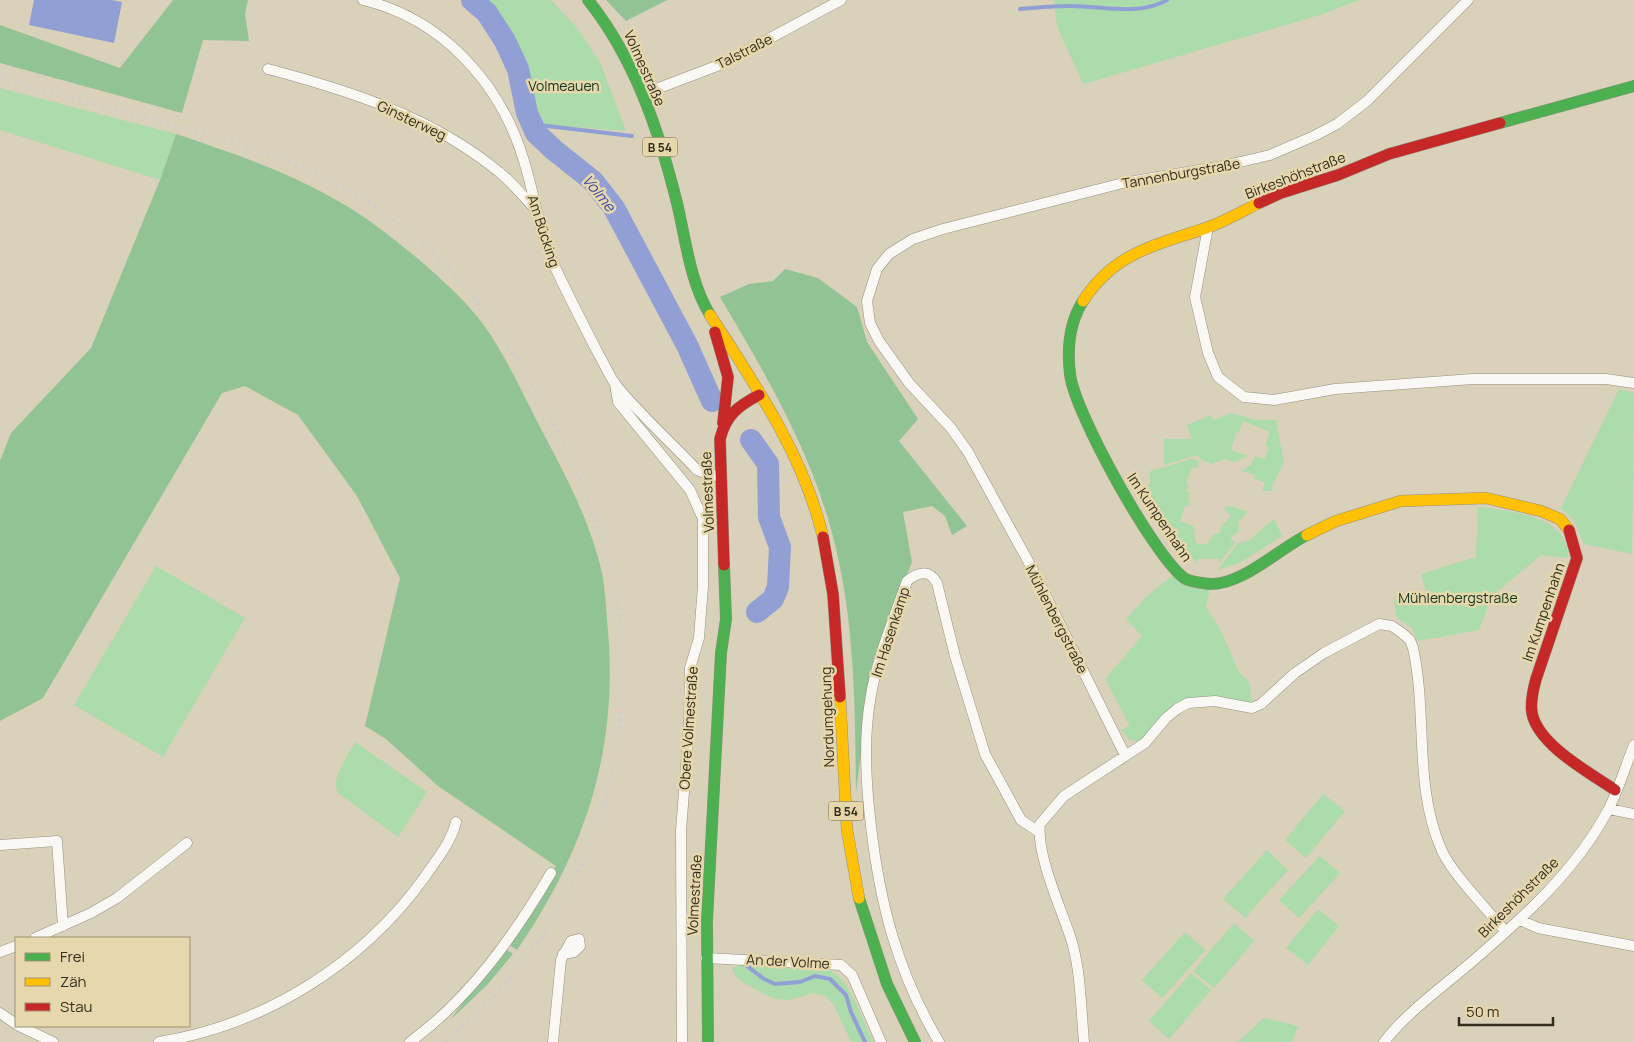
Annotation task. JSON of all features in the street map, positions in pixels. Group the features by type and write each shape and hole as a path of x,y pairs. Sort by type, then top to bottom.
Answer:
{"main road":[{"name":"Volmestraße","path":"588,0 614,35 643,94 673,187 696,286 728,367 729,386 720,439 726,619 721,653 706,958 708,1042"},
{"name":"Birkeshöhstraße","path":"1208,227 1281,193 1338,175 1389,154 1634,86"},
{"name":"Im Kumpenhahn","path":"1208,227 1137,252 1114,266 1096,281 1080,304 1072,322 1069,347 1070,376 1080,409 1126,498 1167,559 1185,579 1211,584 1228,580 1244,575 1295,541 1336,521 1401,501 1486,498 1542,511 1560,519 1571,532 1577,558 1536,679 1533,694 1533,717 1537,728 1552,745 1615,790"},
{"name":"Volmestraße","path":"704,305 744,364 760,395"},
{"path":"723,423 735,409 760,395"},
{"name":"Nordumgehung","path":"760,395 794,459 819,522 831,568 839,637 844,797 854,874 863,917 874,954 903,1021 915,1042"}],"street":[{"name":"Am Bücking","path":"363,0 390,7 427,27 451,44 480,75 503,109 524,161 534,208 554,264 615,384 697,470 709,475 720,476"},
{"name":"Talstraße","path":"643,94 722,64 841,0"},
{"name":"Tannenburgstraße","path":"870,289 876,269 889,254 913,239 952,226 1123,183 1223,166 1270,155 1314,136 1336,124 1367,101 1468,0"},
{"name":"Ginsterweg","path":"268,68 332,86 402,112 448,136 500,172 534,208"},
{"path":"1208,227 1195,297 1208,353 1218,377 1244,396 1274,400 1335,389 1473,379 1606,378 1634,383"},
{"name":"Mühlenbergstraße","path":"870,289 867,301 870,323 879,341 909,383 951,428 968,452 1033,570 1124,755"},
{"name":"Obere Volmestraße","path":"615,384 618,402 690,490 703,519 703,586 699,638 690,668 689,726 681,831 682,1042"},
{"name":"Im Hasenkamp","path":"939,1042 923,1016 903,972 885,912 877,878 865,776 869,702 878,662 907,581 917,573 927,573 937,583 958,665 985,754 1021,820 1039,832"},
{"path":"1084,1042 1077,969 1072,944 1042,856 1040,824 1064,796 1145,743 1172,714 1188,703 1215,701 1252,708 1261,704 1295,673 1324,652 1379,624 1392,626 1410,640 1417,664 1422,709 1422,776 1432,823 1448,861 1506,932"},
{"name":"Birkeshöhstraße","path":"1384,1042 1408,1018 1520,920 1571,865 1596,831 1609,809 1634,745"},
{"path":"1609,809 1634,814"},
{"path":"158,1042 197,1035 261,1012 312,984 343,962 390,919 411,896 451,838 456,822"},
{"path":"0,844 57,841 63,926"},
{"path":"37,937 117,898 187,843"},
{"path":"410,1042 449,1009 471,987 523,919 551,873"},
{"path":"1520,920 1538,928 1634,946"},
{"path":"0,952 15,946"},
{"path":"553,1042 558,980 563,954"},
{"name":"An der Volme","path":"706,958 841,965 852,975 881,1042"},
{"path":"0,1013 15,1023"},
{"path":"22,1027 53,1042"}],"green space":[{"path":"173,0 248,0 245,14 249,41 203,40 182,113 0,63 0,25 120,68"},
{"name":"Volmeauen","path":"472,0 551,0 577,28 600,62 626,131 530,124 520,74 510,51 497,28"},
{"path":"606,0 667,0 626,21"},
{"path":"1054,0 1359,0 1320,15 1083,84 1057,26"},
{"path":"0,88 176,134 160,180 0,130"},
{"path":"176,134 259,163 312,187 363,216 425,264 474,313 499,349 559,463 584,517 602,573 606,602 610,666 608,710 603,752 593,794 580,834 541,912 517,950 508,944 556,866 438,786 386,739 365,726 400,578 357,496 298,415 245,386 222,393 43,698 0,721 0,461 11,433 91,348 160,180"},
{"path":"785,269 818,278 857,307 867,342 918,419 899,441 967,526 952,535 945,516 932,506 903,512 912,562 871,669 856,793 854,690 849,623 838,555 829,522 808,463 782,406 720,297 749,284 773,281"},
{"path":"1619,389 1634,393 1632,554 1584,544 1574,521 1561,508"},
{"path":"1231,413 1257,420 1276,420 1284,463 1272,486 1273,491 1262,491 1265,483 1254,479 1255,475 1241,471 1251,465 1255,456 1265,459 1269,447 1265,446 1270,432 1243,421 1239,433 1233,431 1236,434 1231,450 1248,456 1235,462 1225,459 1212,464 1200,459 1198,455 1164,465 1164,439 1192,439 1187,425 1211,415 1214,420"},
{"path":"1192,459 1199,461 1197,468 1192,467 1186,483 1189,484 1186,491 1190,493 1188,498 1190,505 1185,506 1180,521 1193,526 1196,543 1206,545 1214,534 1221,533 1220,527 1231,517 1224,508 1229,506 1248,512 1238,522 1239,531 1230,538 1235,542 1219,564 1219,559 1197,559 1197,564 1169,529 1142,488 1150,484 1150,471"},
{"name":"Mühlenbergstraße","path":"1478,507 1521,514 1548,524 1559,532 1566,544 1568,558 1541,555 1492,596 1479,630 1418,641 1412,628 1397,618 1394,600 1426,593 1421,574 1476,557"},
{"path":"1274,519 1282,536 1241,562 1218,570 1238,543 1248,541"},
{"path":"156,566 245,618 163,757 74,705"},
{"path":"1177,572 1211,584 1206,607 1221,631 1239,672 1250,683 1252,708 1188,703 1145,743 1130,740 1121,730 1130,726 1105,679 1142,636 1126,619 1147,596"},
{"path":"355,742 427,792 398,837 338,793 336,781 338,774"},
{"path":"1323,794 1345,811 1306,858 1285,840"},
{"path":"1267,850 1288,870 1245,918 1223,899"},
{"path":"1320,856 1340,873 1299,918 1279,900"},
{"path":"1318,909 1339,926 1308,965 1286,948"},
{"path":"1234,923 1254,941 1214,988 1193,971"},
{"path":"1185,932 1205,950 1162,998 1142,980"},
{"path":"505,948 513,954 487,985 450,1020"},
{"path":"740,965 827,969 836,974 843,981 855,1001 873,1042 851,1042 834,1005 825,996 813,993 789,1000 774,999 742,982 735,975 732,968"},
{"path":"1191,973 1211,990 1169,1039 1149,1021"},
{"path":"1264,1018 1298,1026 1292,1042 1238,1042"}],"water":[{"path":"34,0 112,0 122,2 114,43 29,25"}],"waterway":[{"name":"Volme","path":"472,0 487,13 505,41 518,69 527,113 536,133 593,181 614,208 687,345 712,401"},
{"path":"1020,9 1067,6 1131,9 1143,8 1167,0"},
{"path":"530,124 632,136"},
{"name":"Volme","path":"751,440 768,464 769,517 780,547 778,587 773,599 757,612"},
{"name":"Volme","path":"743,963 764,979 775,984 800,982 815,976 830,979 846,995 851,1012 865,1042"}],"railway":[{"path":"0,77 51,93 257,149 306,169 353,193 398,223 421,242 462,284 513,353 567,450 596,521 611,571 616,596 622,659 620,721 609,783 590,843 564,899 530,952 490,1000 443,1042"}],"traffic: fast":[{"path":"588,0 619,46 643,97 670,176 693,275 710,315"},
{"path":"1500,123 1634,86"},
{"path":"1083,301 1072,327 1069,346 1070,374 1075,393 1085,419 1117,482 1154,542 1184,578 1210,584 1235,579 1307,535"},
{"path":"708,1042 707,921 721,653 726,619 724,565"},
{"path":"859,898 887,984 915,1042"}],"traffic: slow":[{"path":"1083,301 1108,271 1122,261 1153,246 1213,226 1259,203"},
{"path":"710,315 761,394 791,449 815,507 823,537"},
{"path":"1307,535 1336,521 1401,501 1486,498 1541,511 1560,519 1569,530"},
{"path":"840,697 847,830 859,898"}],"traffic: jam":[{"path":"1259,203 1281,193 1338,175 1389,154 1500,123"},
{"path":"715,332 728,377 723,423"},
{"path":"724,565 720,439 729,417 739,407 759,395"},
{"path":"1569,530 1577,558 1536,679 1531,709 1536,725 1554,747 1579,767 1615,790"},
{"path":"823,537 833,594 840,697"}]}
